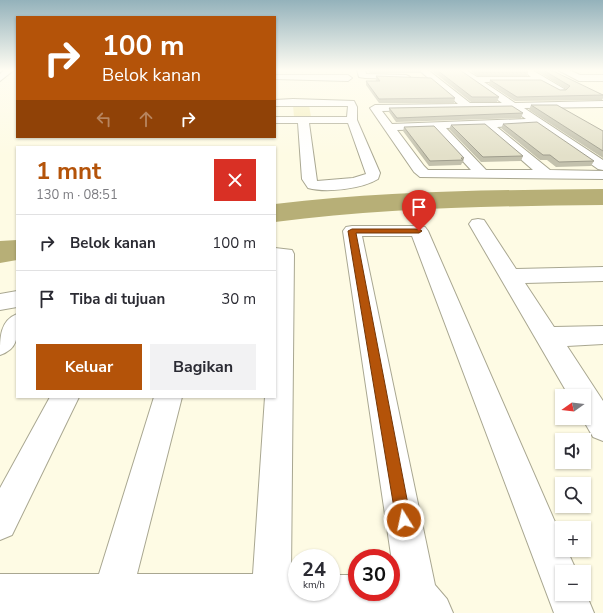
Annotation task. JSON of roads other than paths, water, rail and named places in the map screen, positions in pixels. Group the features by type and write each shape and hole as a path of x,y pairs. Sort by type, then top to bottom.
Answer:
{"street":[{"path":"303,119 309,179 313,185 321,186 367,180 373,176 373,173 355,99"},
{"path":"414,99 424,108"},
{"path":"457,99 468,107"},
{"path":"503,99 603,166"},
{"path":"276,103 293,102 424,108 603,104"},
{"path":"276,120 303,119 357,105 389,127 423,173 603,176"},
{"path":"557,105 577,117"},
{"path":"389,127 537,122"},
{"path":"486,123 546,174"},
{"path":"436,125 482,174"},
{"path":"574,147 596,148"},
{"path":"478,224 580,389"},
{"path":"0,594 271,594 425,604 352,231 419,231 555,567"},
{"path":"271,594 285,254 276,254"},
{"path":"511,276 603,274"},
{"path":"0,302 16,299"},
{"path":"0,345 16,324"},
{"path":"548,337 603,335"},
{"path":"0,523 65,398"},
{"path":"113,594 168,398"},
{"path":"591,407 603,427"},
{"path":"569,601 574,613"}],"waterway":[{"path":"276,213 356,204 439,200 603,197"},
{"path":"0,252 16,250"}]}
